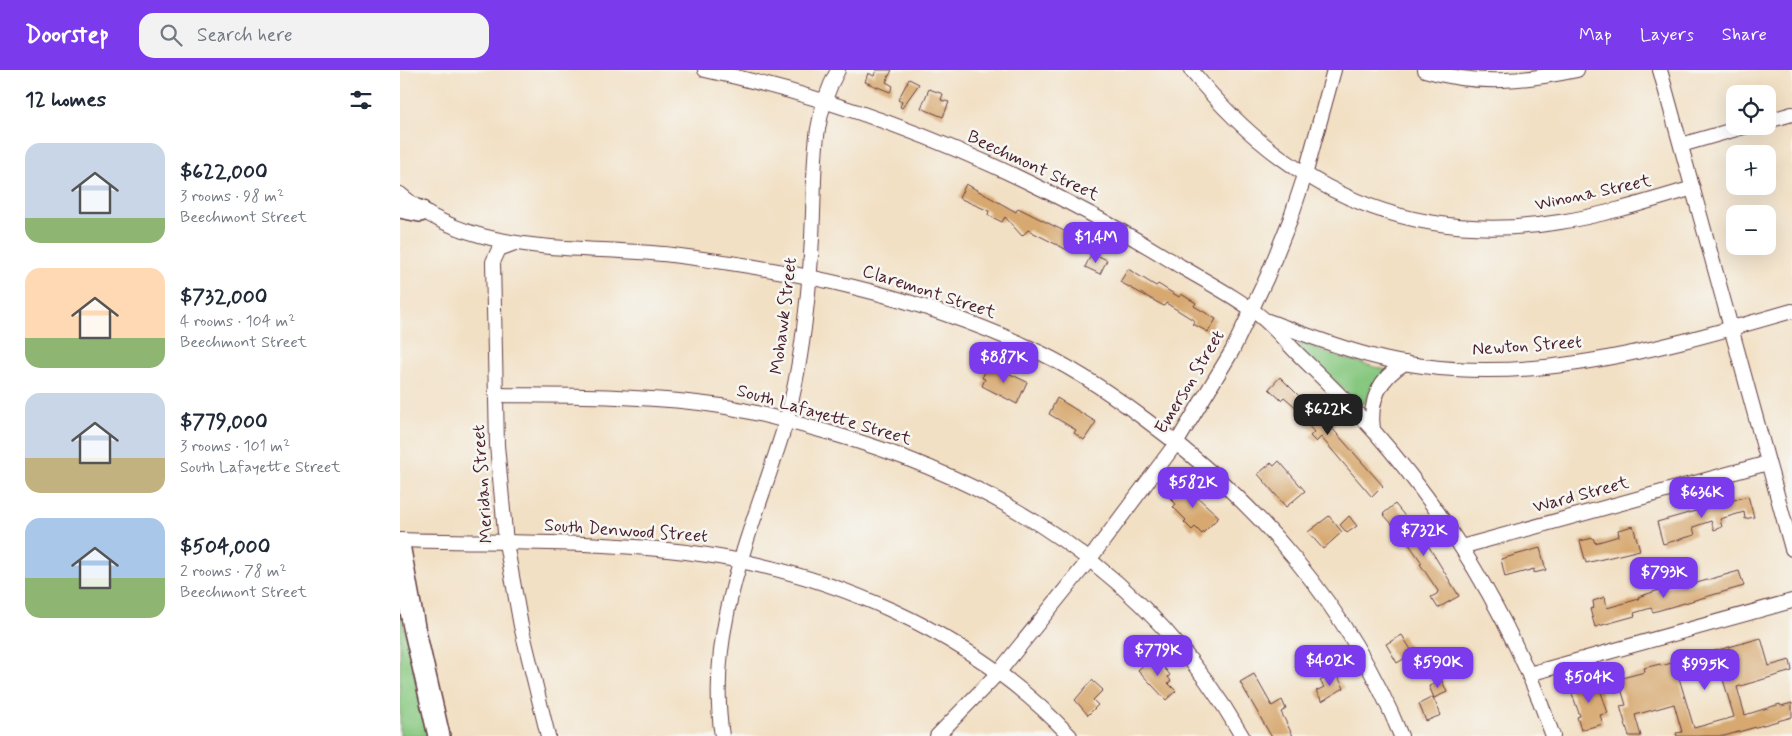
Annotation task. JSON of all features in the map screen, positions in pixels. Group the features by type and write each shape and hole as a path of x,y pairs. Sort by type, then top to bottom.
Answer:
{"main road":[{"path":"400,550 414,627 439,736"}],"street":[{"name":"Beechmont Street","path":"705,70 824,101 932,140 1030,182 1122,229 1265,320 1373,430 1422,491 1461,547 1497,608 1529,674 1553,736"},
{"path":"824,101 838,70"},
{"name":"Winona Street","path":"1191,70 1240,125 1272,152 1305,175 1342,196 1383,210 1428,221 1476,226 1524,226 1561,222 1693,188"},
{"name":"Emerson Street","path":"937,736 998,673 1089,560 1177,442 1232,352 1252,311 1290,220 1305,175 1334,70"},
{"path":"1425,70 1452,77 1490,81 1529,79 1577,70"},
{"path":"1660,70 1792,549"},
{"name":"Mohawk Street","path":"722,736 718,707 722,638 740,562 786,421 801,348 809,275 815,152 820,114 824,101"},
{"path":"1776,119 1792,114"},
{"path":"1681,145 1726,132"},
{"name":"Claremont Street","path":"400,194 410,209 478,235 573,250 646,252 809,275 908,302 1028,346 1096,384 1177,442 1242,499 1304,570 1356,647 1401,736"},
{"name":"Meridan Street","path":"519,242 508,244 499,249 493,262 497,445 506,543 521,626 548,736"},
{"name":"Newton Street","path":"1265,320 1361,353 1405,363 1472,369 1552,366 1609,358 1730,329 1792,311"},
{"path":"1373,430 1372,410 1377,390 1389,374 1405,363"},
{"name":"South Lafayette Street","path":"496,395 605,397 697,403 742,410 875,446 952,476 1042,524 1126,590 1164,628 1209,683 1242,736"},
{"name":"Ward Street","path":"1461,547 1768,463"},
{"name":"South Denwood Street","path":"400,540 645,548 694,553 813,580 876,604 954,643 998,673 1040,706 1070,736"},
{"path":"1529,674 1792,601"}],"green space":[{"path":"1304,343 1336,356 1386,370 1370,390 1365,403 1359,404 1302,351 1299,345"},
{"path":"400,607 428,736 400,736"}],"building":[{"path":"876,70 892,70 886,82 893,86 890,92 865,82 868,73 874,76"},
{"path":"909,79 919,84 902,108 900,107 902,102 898,100"},
{"path":"929,89 943,94 941,100 949,102 943,117 921,108"},
{"path":"966,184 1016,212 1018,208 1080,239 1073,253 1028,230 1022,236 1005,217 1002,222 988,215 989,211 959,198"},
{"path":"1092,253 1107,260 1100,274 1085,267"},
{"path":"1128,269 1156,286 1158,284 1179,297 1181,294 1196,303 1194,306 1216,319 1208,332 1193,324 1195,321 1166,303 1164,306 1120,282"},
{"path":"989,364 1027,382 1017,404 982,386 985,379 982,378"},
{"path":"1280,377 1300,397 1301,395 1326,421 1330,417 1335,424 1331,427 1383,486 1372,497 1321,437 1316,442 1310,436 1314,432 1296,411 1298,409 1284,397 1281,400 1269,389"},
{"path":"1057,398 1096,422 1084,440 1074,433 1076,430 1049,414"},
{"path":"1279,461 1305,491 1286,507 1258,474 1271,463 1274,466"},
{"path":"1182,483 1219,517 1202,534 1195,527 1192,530 1184,522 1186,520 1173,507 1176,504 1169,497"},
{"path":"1748,496 1754,517 1745,519 1744,512 1720,519 1722,527 1714,530 1711,521 1693,527 1695,535 1663,544 1657,522"},
{"path":"1395,504 1426,542 1459,596 1438,608 1431,597 1437,594 1438,591 1420,564 1422,563 1404,537 1383,514"},
{"path":"1329,516 1342,532 1323,549 1308,532"},
{"path":"1349,516 1357,526 1347,533 1340,525"},
{"path":"1633,526 1640,550 1586,563 1580,541 1593,538 1595,543 1619,536 1618,530"},
{"path":"1540,548 1546,570 1534,573 1534,569 1505,577 1501,559"},
{"path":"1739,571 1744,586 1653,612 1651,608 1634,613 1635,616 1595,627 1590,609 1594,608 1593,601 1605,597 1607,608 1639,599 1638,597 1665,588 1685,583 1686,586"},
{"path":"1402,635 1413,653 1397,663 1386,644"},
{"path":"1761,638 1769,666 1790,660 1792,671 1737,687 1745,715 1780,704 1781,706 1792,703 1792,717 1724,736 1677,736 1676,733 1682,732 1674,704 1635,715 1641,736 1629,736 1620,706 1626,705 1618,679 1645,672 1644,668 1660,664 1661,666","holes":["1720,669 1734,717 1694,728 1679,678"]},
{"path":"1154,655 1170,675 1168,677 1171,681 1168,683 1176,691 1166,700 1138,670"},
{"path":"1335,672 1344,688 1322,701 1316,691 1324,687 1320,681"},
{"path":"1254,674 1272,706 1282,700 1286,709 1281,712 1293,736 1271,736 1240,682"},
{"path":"1092,680 1103,690 1093,700 1098,705 1088,715 1075,700"},
{"path":"1597,680 1608,713 1600,715 1603,724 1581,730 1577,717 1580,716 1570,688"},
{"path":"1442,681 1447,692 1434,698 1429,686"},
{"path":"1433,697 1441,715 1426,721 1419,704"}]}
